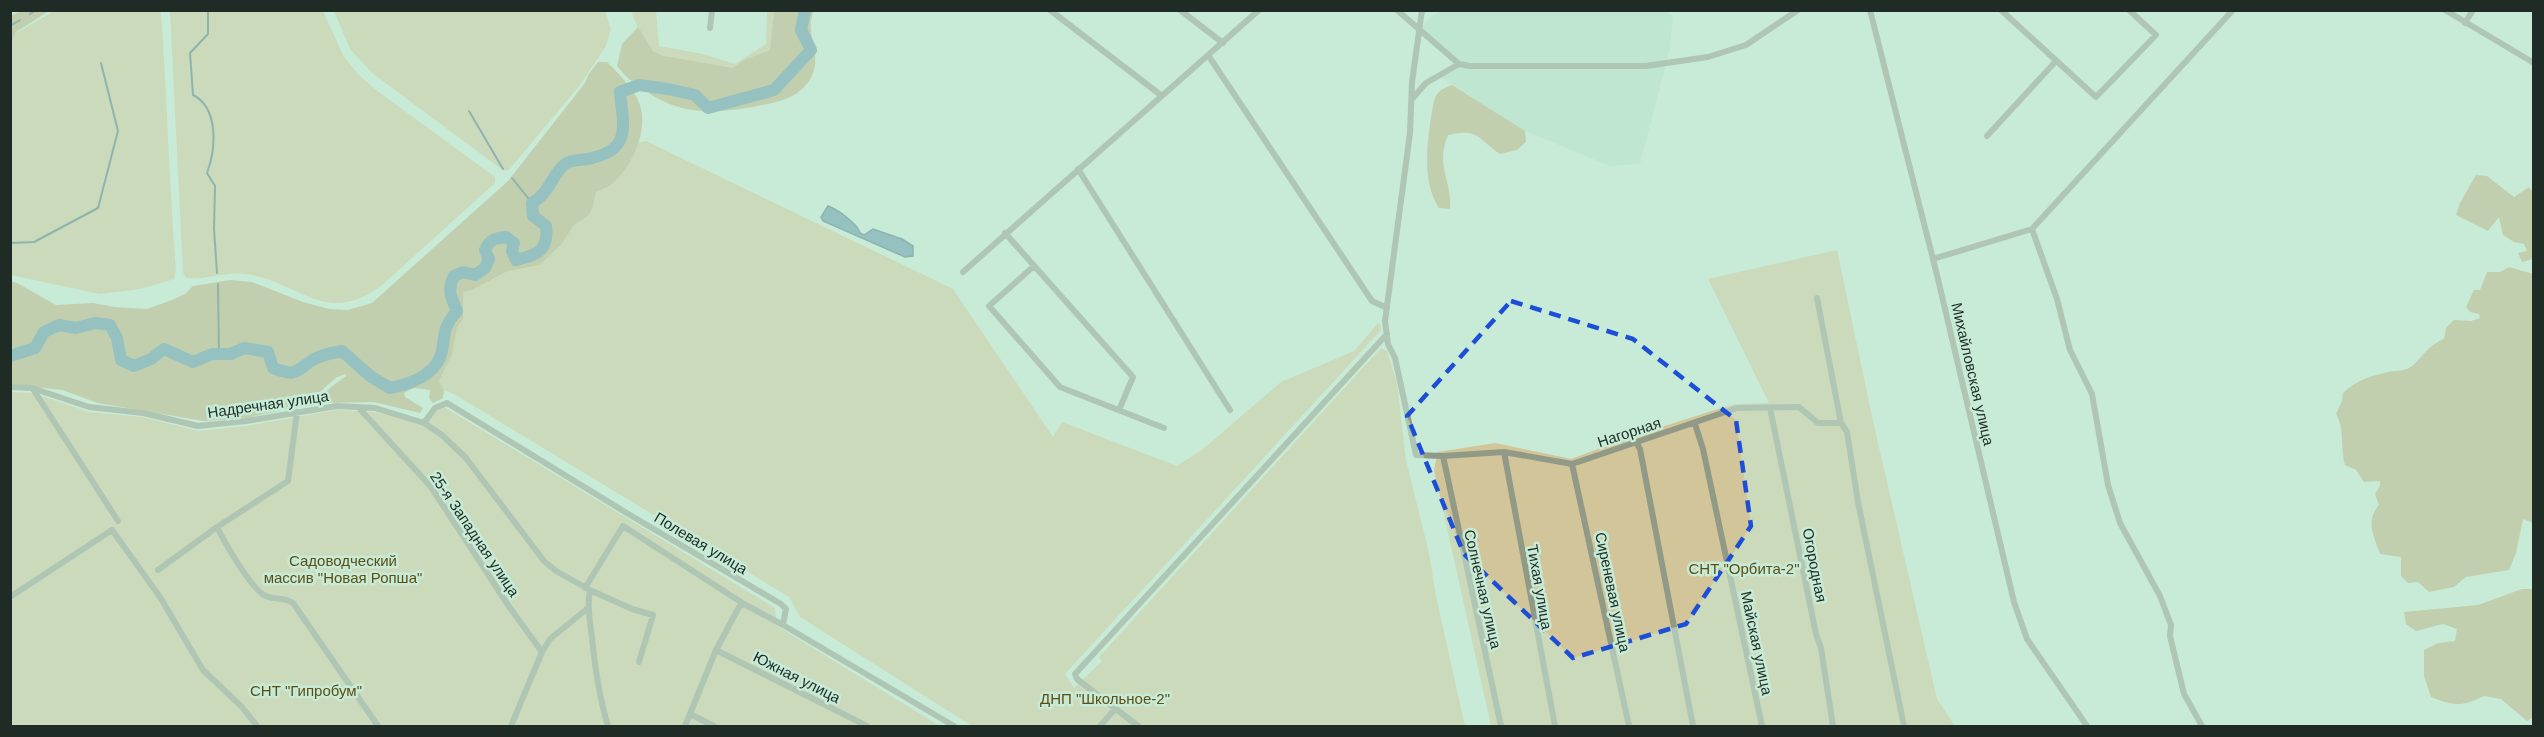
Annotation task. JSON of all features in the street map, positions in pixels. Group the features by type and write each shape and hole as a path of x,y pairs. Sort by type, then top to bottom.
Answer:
{"street":[{"path":"710,28 712,10"},
{"path":"1050,10 1162,96"},
{"path":"1180,10 1223,43"},
{"path":"963,272 1260,10"},
{"path":"1397,10 1410,24 1459,64 1470,66 1646,66 1708,57 1746,45 1798,10"},
{"path":"1138,726 1077,679 1076,674 1079,669 1387,334 1387,308 1410,133 1422,10"},
{"name":"Михайловская улица","path":"1870,10 1933,259 2014,602 2027,639 2087,726"},
{"path":"2001,10 2096,97 2156,35 2129,10"},
{"path":"1933,259 2032,229 2234,10"},
{"path":"2445,10 2533,62"},
{"path":"2465,23 2473,10"},
{"path":"1208,56 1372,301 1387,308"},
{"path":"1987,136 2056,61"},
{"path":"1412,99 1426,83 1459,64"},
{"path":"1078,169 1230,410"},
{"path":"2032,229 2057,299 2070,350 2092,394 2108,485 2120,523 2160,596 2171,625 2170,636 2184,694 2202,726"},
{"path":"1005,233 1133,376 1119,410"},
{"path":"1034,266 989,306 1060,387 1164,428"},
{"path":"1817,298 1904,726"},
{"name":"Нагорная","path":"1387,334 1388,344 1395,358 1416,455 1443,456 1504,452 1572,464 1737,408 1798,406 1818,423 1841,423"},
{"name":"Надречная улица","path":"10,387 32,388 89,407 143,413 198,426 246,422 337,406 375,408 424,423 442,435 466,458 544,561 587,589 632,609 653,615 639,662"},
{"path":"32,388 118,522"},
{"name":"Полевая улица","path":"424,423 435,408 447,403 781,604 786,609 783,625"},
{"name":"25-я Западная улица","path":"359,407 431,487 510,608 542,652"},
{"name":"Огородная","path":"1770,408 1816,634 1821,648 1833,726"},
{"path":"158,570 217,527 288,481 297,412"},
{"name":"Майская улица","path":"1695,424 1703,448 1762,726"},
{"path":"1636,442 1640,449 1693,726"},
{"name":"Тихая улица","path":"1504,452 1555,726"},
{"name":"Солнечная улица","path":"1443,456 1501,726"},
{"name":"Сиреневая улица","path":"1572,464 1629,726"},
{"path":"608,726 598,691 587,589 622,526 744,604 954,726"},
{"path":"217,527 256,588 266,596 286,598 293,603 378,726"},
{"path":"10,597 112,530 160,597 203,670 242,707 257,726"},
{"path":"685,726 716,650 734,613 744,604"},
{"path":"510,726 542,652 550,639 588,608"},
{"name":"Южная улица","path":"716,650 867,726"},
{"path":"1100,726 1115,709"},
{"path":"690,714 714,726"}],"highlighted area":[{"path":"1511,301 1633,339 1736,420 1751,526 1686,624 1573,658 1464,554 1407,416"}],"shaded area":[{"path":"22,10 49,11 16,32 11,44 11,16"},
{"path":"774,11 814,11 811,20 815,57 812,76 806,85 794,95 781,100 724,111 683,108 657,98 644,90 617,66 622,44 638,27 653,51 663,56 733,68 744,60 770,50"},
{"path":"1440,11 1668,11 1673,16 1670,48 1640,164 1610,166 1525,131 1438,76 1458,64 1420,30 1428,19"},
{"path":"598,62 607,62 637,98 641,108 642,130 635,153 614,182 596,192 589,215 573,226 562,244 540,265 508,271 472,290 463,292 463,319 457,328 452,355 439,381 444,390 443,398 433,403 429,398 430,390 414,388 404,393 405,397 423,408 420,413 374,402 315,403 346,374 337,377 305,405 246,418 204,421 98,403 62,390 11,384 10,281 56,305 93,303 147,309 185,294 193,286 230,280 252,282 303,302 329,309 348,310 372,303 508,181 585,83"},
{"path":"1452,85 1525,131 1526,142 1517,150 1500,154 1472,134 1448,135 1444,146 1443,165 1449,189 1450,209 1439,208 1434,198 1428,175 1427,151 1435,99 1441,90"},
{"path":"2476,175 2487,176 2514,197 2529,187 2533,192 2533,259 2522,262 2518,253 2527,251 2524,244 2514,242 2503,235 2499,217 2488,231 2456,215"},
{"path":"2509,267 2533,274 2533,523 2523,519 2516,553 2509,570 2466,577 2454,587 2429,592 2418,582 2408,583 2401,576 2401,557 2380,554 2373,535 2372,517 2379,505 2375,494 2380,481 2364,482 2356,470 2345,465 2339,420 2336,414 2343,393 2354,384 2373,376 2407,369 2432,346 2444,339 2446,328 2454,320 2471,321 2480,318 2479,314 2470,312 2466,307 2474,290 2480,290 2487,272 2500,272"},
{"path":"2522,589 2533,589 2533,717 2527,721 2501,699 2484,696 2458,704 2431,697 2424,676 2424,650 2438,643 2455,641 2457,629 2443,624 2416,631 2406,624 2404,612 2478,605"}],"green space":[{"path":"54,11 161,11 176,270 174,279 140,289 100,294 11,275 11,36"},
{"path":"170,11 323,11 344,57 358,74 376,90 495,177 495,183 381,286 361,298 344,303 328,302 266,278 246,274 186,278 183,272"},
{"path":"334,11 605,11 611,29 606,46 579,86 509,170 504,171 372,73 350,49"},
{"path":"631,11 656,11 659,46 703,54 735,64 766,44 767,11 774,11 771,50 744,60 733,69 671,59 655,52 647,44"},
{"name":"ДНП \"Школьное-2\"","path":"646,141 953,289 1053,437 1062,422 1177,466 1203,449 1281,382 1354,351 1379,322 1381,330 1065,674 1074,688 1102,661 1099,657 1381,348 1387,351 1397,384 1406,460 1429,553 1436,596 1465,726 972,726 800,617 789,597 444,390 439,381 452,355 457,328 463,319 463,292 472,290 508,271 540,265 562,244 573,226 589,215 596,192 617,178 630,159 637,143"},
{"name":"СНТ \"Орбита-2\"","path":"1837,250 1873,421 1937,699 1955,726 1491,726 1434,470 1438,452 1495,443 1571,459 1636,435 1734,404 1769,403 1708,279"},
{"name":"Садоводческий массив \"Новая Ропша\"","path":"11,392 33,393 89,412 142,417 199,431 246,426 337,410 375,412 419,421 444,407 775,608 777,626 940,726 11,726"}],"water":[{"path":"828,206 847,217 864,235 873,229 902,239 913,246 913,256 905,257 823,221 821,217"}],"waterway":[{"path":"30,14 36,10"},
{"path":"208,10 208,34 190,53 193,95 207,109 213,130 212,153 207,173 215,186 214,229 217,273"},
{"path":"10,356 35,348 44,332 59,325 76,328 95,323 110,325 117,338 121,360 134,366 151,359 164,349 193,362 212,354 231,354 244,348 268,352 273,368 290,373 318,357 342,351 370,376 390,388 414,381 429,372 439,359 447,326 457,311 451,294 454,276 463,272 475,275 485,268 489,259 485,250 488,244 496,239 506,237 514,243 512,251 516,260 530,256 544,246 546,226 533,216 532,203 543,194 565,164 589,159 614,149 619,142 623,125 620,92 639,85 668,89 695,95 708,108 774,90 811,50 801,30 805,10"},
{"path":"10,26 20,20"},
{"path":"10,243 34,242 98,208 118,131 101,63"},
{"path":"469,111 503,169"},
{"path":"512,178 532,203"},
{"path":"218,284 219,354"}],"park label":[{"name":"СНТ \"Гипробум\"","path":"306,690"}]}
